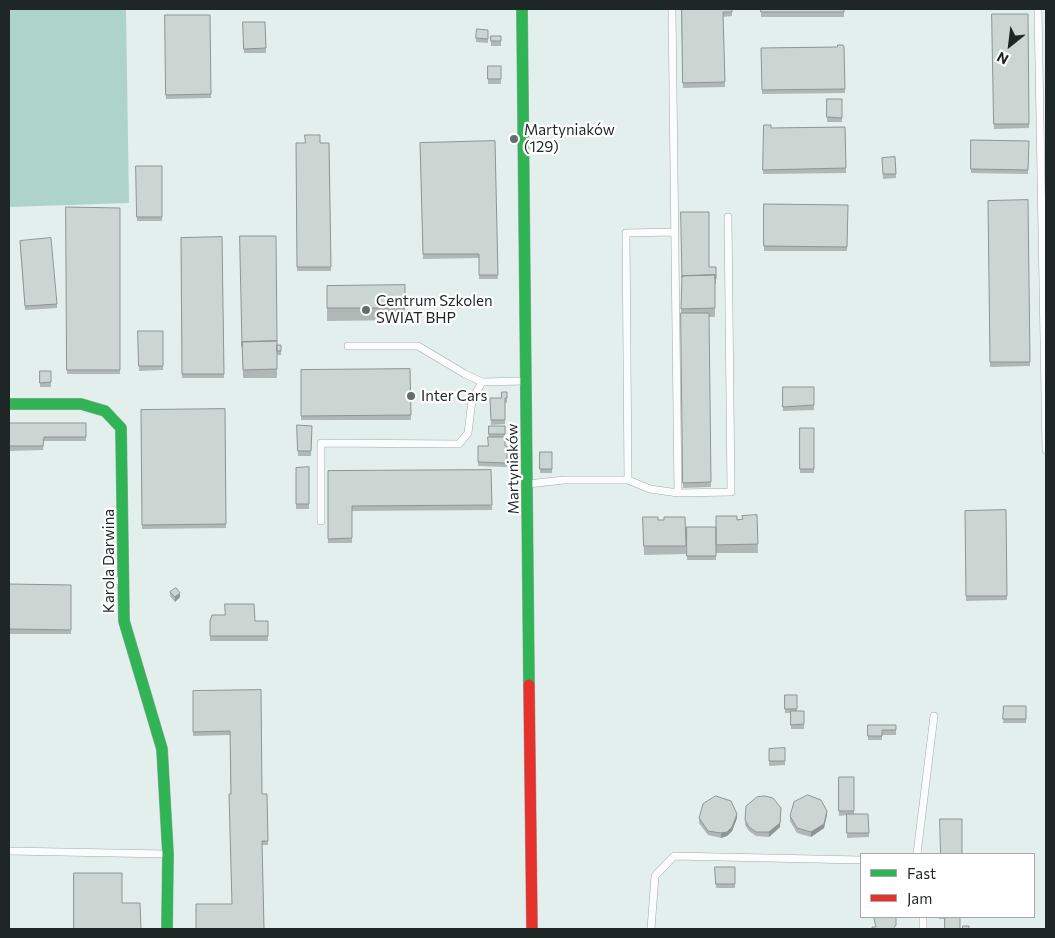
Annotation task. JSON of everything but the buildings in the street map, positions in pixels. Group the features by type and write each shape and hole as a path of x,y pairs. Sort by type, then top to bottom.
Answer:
{"main road":[{"name":"Martyniaków","path":"522,9 532,929"},
{"name":"Karola Darwina","path":"9,404 81,404 105,411 121,428 124,621 160,738 165,772 168,854 167,929"}],"lane":[{"path":"672,9 678,493"},
{"path":"1038,9 1046,450"},
{"path":"528,484 564,480 628,480 650,489 678,493 731,492 728,217"},
{"path":"628,480 626,233 674,232"},
{"path":"348,346 418,346 482,382 527,381"},
{"path":"322,521 321,443 459,444 468,433 472,400 482,382"},
{"path":"108,580 124,581"},
{"path":"917,853 934,716"},
{"path":"9,851 168,854"},
{"path":"651,929 655,876 674,856 860,860"}],"green space":[{"path":"9,9 126,9 129,203 9,207"}],"traffic: fast":[{"path":"522,9 529,685"},
{"path":"9,404 81,404 105,411 121,428 124,621 162,749 168,854 167,929"}],"traffic: jam":[{"path":"529,685 532,929"}],"place":[{"name":"Martyniaków (129)","path":"514,139"},
{"name":"Centrum Szkolen SWIAT BHP","path":"366,310"},
{"name":"Inter Cars","path":"411,396"}]}
